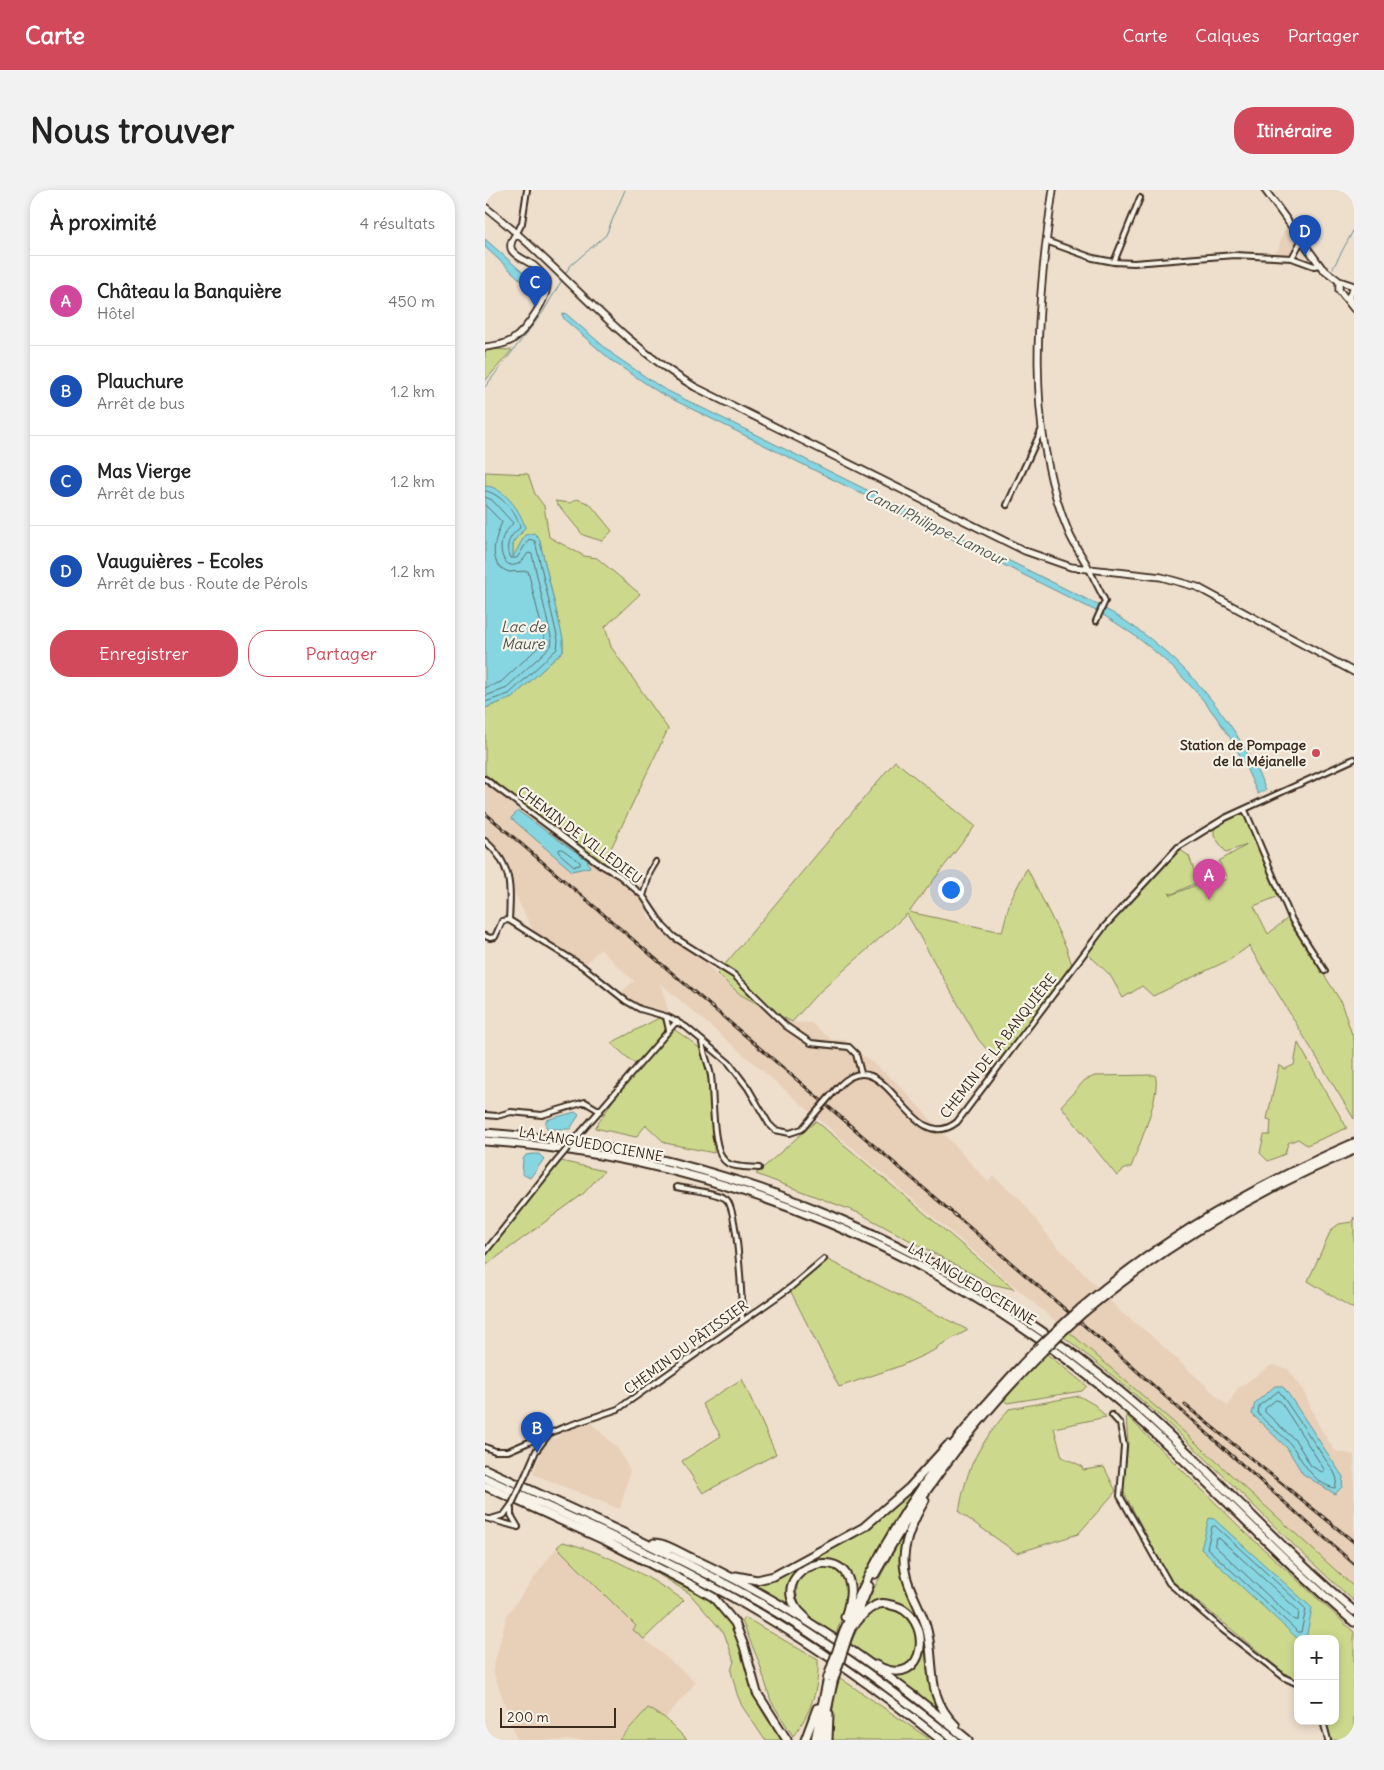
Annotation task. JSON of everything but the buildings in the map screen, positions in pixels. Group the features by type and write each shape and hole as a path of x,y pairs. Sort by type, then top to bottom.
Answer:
{"highway":[{"name":"LA LANGUEDOCIENNE","path":"485,1133 562,1141 614,1150 725,1177 798,1202 847,1222 946,1270 1032,1324 1113,1385 1169,1434 1306,1570 1354,1612"},
{"name":"LA LANGUEDOCIENNE","path":"485,1141 546,1147 619,1159 716,1183 775,1202 837,1226 939,1276 1034,1335 1108,1391 1163,1440 1304,1580 1354,1622"},
{"path":"821,1740 831,1680 847,1630 892,1532 921,1488 992,1396 1071,1320 1156,1249 1219,1210 1311,1162 1354,1143"},
{"path":"1082,1311 1131,1274 1191,1233 1260,1194 1354,1150"},
{"path":"847,1630 889,1549 931,1484 989,1410 1041,1349"},
{"path":"709,1567 750,1580 768,1578 781,1573 871,1522 899,1498 951,1441 961,1434"},
{"path":"485,1469 646,1542 758,1602 812,1634 861,1667 955,1740"},
{"path":"485,1478 642,1551 763,1615 865,1682 941,1740"},
{"path":"931,1484 930,1491 909,1532 904,1559 905,1571 909,1586 926,1626 930,1673 936,1697 942,1709 967,1739"},
{"path":"485,1486 612,1544 713,1597 735,1623 744,1646 757,1693 787,1740"},
{"path":"646,1542 658,1543 772,1599 859,1657 967,1739"},
{"path":"823,1633 801,1613 792,1596 797,1575 814,1563 831,1564 840,1569 847,1577 851,1597 845,1618 847,1630"},
{"path":"847,1630 873,1606 887,1604 899,1606 911,1615 919,1631 918,1658 908,1669 891,1671 859,1657"},
{"path":"805,1740 822,1692 831,1680"},
{"path":"815,1740 825,1690"},
{"path":"827,1706 829,1713 828,1740"}],"main road":[{"path":"1053,190 1045,241 1038,383 1041,431 1062,514 1069,534 1089,569"},
{"path":"1265,190 1319,265 1339,281 1354,286 1349,297 1353,307"},
{"path":"485,207 519,235 651,359 695,387 1025,551 1060,564 1089,569 1161,576 1197,587 1354,672"},
{"path":"485,347 504,344 517,337 547,295 547,280 532,265 516,257 512,249 511,242 519,235"},
{"path":"1339,281 1339,290 1353,307"}],"street":[{"path":"519,235 527,190"},
{"path":"1114,262 1140,198"},
{"path":"1045,241 1093,258 1114,262 1166,261 1217,255 1292,258 1315,266 1319,265"},
{"path":"1292,258 1301,241"},
{"path":"1007,505 1041,431"},
{"path":"1089,569 1103,594 1104,606 1095,621"},
{"name":"CHEMIN DE LA BANQUIÈRE","path":"861,1073 879,1081 926,1127 938,1131 948,1129 957,1122 1104,927 1179,847 1225,818 1354,759"},
{"name":"CHEMIN DE VILLEDIEU","path":"485,779 601,865 620,876 643,896 663,926 674,937 733,975 786,1026 811,1042 849,1048 856,1054 861,1073"},
{"path":"1245,810 1291,920 1325,971"},
{"path":"485,841 505,864 509,876 509,920"},
{"path":"643,896 650,872 656,862"},
{"path":"485,936 495,937 502,922 509,920 582,966 626,1001 640,1009 677,1021 729,1063 775,1130 790,1134 802,1129 839,1086 852,1075 861,1073"},
{"path":"666,1017 669,1030"},
{"path":"485,1252 556,1162 677,1021"},
{"path":"701,1042 711,1077 713,1121 724,1161 729,1164 759,1168"},
{"path":"485,1115 497,1116 511,1112 542,1115 585,1102 600,1110"},
{"path":"677,1187 722,1197 729,1203 737,1241 742,1321"},
{"name":"CHEMIN DU PÂTISSIER","path":"485,1447 495,1451 508,1451 550,1433 623,1407 799,1281 824,1259"},
{"path":"1112,1415 1120,1424 1124,1446 1121,1496 1169,1582 1223,1630 1285,1678 1294,1682"},
{"path":"487,1519 496,1519 511,1506 542,1441 550,1433"},
{"path":"487,1519 518,1527 511,1515 511,1506"},
{"path":"1324,1725 1328,1740"}],"shaded area":[{"path":"1289,227 1298,238 1290,255 1274,254 1278,250 1284,230"},
{"path":"485,780 642,897 650,920 691,947 718,977 741,995 791,1022 811,1023 832,1040 844,1040 897,1083 988,1182 993,1176 1021,1200 1052,1241 1122,1313 1148,1333 1228,1406 1237,1389 1272,1365 1288,1369 1302,1388 1319,1426 1335,1451 1354,1455 1354,1587 1172,1421 660,983 669,1014 647,1009 620,993 634,981 600,949 583,967 535,934 511,886 509,862 485,847"},
{"path":"589,1421 619,1450 630,1471 620,1509 533,1474 543,1448 569,1428"},
{"path":"557,1547 636,1626 633,1630 696,1682 665,1718 648,1708 619,1740 517,1740 493,1670 507,1615"}],"green space":[{"path":"485,349 512,350 485,381"},
{"path":"485,472 528,474 535,494 544,506 549,537 584,556 597,558 640,594 605,627 611,647 668,729 604,863 600,863 485,774 485,708 512,698 563,651 563,640 539,538 520,545 513,559 514,540 522,533 515,507 485,486"},
{"path":"577,499 590,504 612,531 602,541 583,535 555,501 570,503"},
{"path":"895,761 975,826 909,912 1002,932 1010,901 1027,868 1066,947 1072,965 1001,1059 990,1053 978,1039 907,914 815,996 792,1022 741,995 717,974"},
{"path":"1243,813 1279,896 1254,906 1268,934 1288,918 1340,1000 1354,1040 1354,1119 1249,946 1231,959 1153,996 1142,986 1123,998 1110,975 1087,953 1143,878 1153,877 1152,880 1179,849 1189,856 1198,882 1172,894 1169,893 1171,895 1199,884 1200,888 1227,879 1219,861 1247,845 1226,852 1214,836 1214,825"},
{"path":"661,1017 666,1026 665,1032 636,1065 611,1043"},
{"path":"675,1030 697,1046 705,1058 711,1101 714,1153 665,1143 646,1125 636,1137 595,1128 614,1099 613,1096 666,1033"},
{"path":"1298,1043 1347,1128 1307,1145 1298,1139 1288,1143 1285,1154 1268,1161 1260,1153 1264,1135 1270,1135 1271,1120 1267,1119 1279,1065 1285,1069 1294,1065"},
{"path":"1155,1075 1155,1094 1139,1147 1131,1167 1124,1169 1117,1176 1061,1106 1085,1080 1095,1076"},
{"path":"816,1121 1014,1289 991,1284 859,1213 756,1174"},
{"path":"561,1161 604,1171 583,1194 485,1266 485,1254"},
{"path":"1354,1217 1354,1309 1308,1281 1331,1230 1339,1224 1352,1222"},
{"path":"826,1259 968,1330 937,1347 937,1349 900,1366 839,1387 790,1290"},
{"path":"1068,1331 1172,1421 1354,1587 1354,1601 1161,1417 1064,1337"},
{"path":"1047,1354 1087,1386 1082,1391 1007,1403 1003,1399"},
{"path":"742,1379 776,1454 703,1493 682,1461 721,1436 702,1404"},
{"path":"1079,1396 1095,1405 1106,1417 1054,1428 1062,1457 1082,1466 1083,1470 1104,1467 1116,1491 1078,1534 1017,1553 959,1512 966,1480 982,1446 1009,1409"},
{"path":"1126,1415 1244,1531 1354,1632 1354,1740 1330,1740 1326,1725 1339,1725 1339,1635 1294,1635 1294,1679 1169,1578 1123,1491 1128,1443"},
{"path":"939,1459 891,1525 853,1596 853,1591 833,1562 827,1561 815,1561 806,1565 793,1578 794,1610 749,1583 770,1581 868,1526"},
{"path":"909,1523 911,1524 902,1552 923,1625 928,1680 938,1711 886,1672 905,1673 913,1665 922,1650 923,1643 920,1628 911,1610 905,1606 887,1601 869,1605 863,1609"},
{"path":"563,1542 595,1552 626,1566 684,1600 644,1639 633,1630 636,1626 557,1547"},
{"path":"814,1567 833,1568 841,1573 846,1581 847,1599 845,1609 835,1636 805,1612 797,1597 799,1577"},
{"path":"655,1569 711,1601 728,1620 735,1631 742,1650 750,1683 759,1706 782,1740 765,1740 742,1706 731,1671 734,1661 724,1633 689,1593 653,1571"},
{"path":"880,1607 902,1612 913,1627 917,1646 911,1663 905,1667 895,1668 883,1665 850,1645 861,1623"},
{"path":"746,1618 818,1660 817,1681 813,1700 805,1719 793,1736 771,1701 759,1662 742,1621"},
{"path":"840,1678 929,1740 830,1740 834,1698"},
{"path":"648,1708 665,1718 687,1740 619,1740"}],"water":[{"path":"485,239 528,277 529,283 523,282 485,247"},
{"name":"Canal Philippe-Lamour","path":"565,313 615,356 662,388 1098,605 1125,621 1151,640 1198,684 1218,708 1236,735 1266,790 1258,794 1229,736 1187,682 1153,650 1116,623 1096,611 660,393 612,361 565,320 562,315"},
{"name":"Lac de Maure","path":"485,486 492,487 505,495 516,508 523,522 525,528 513,542 513,557 525,535 534,533 539,538 563,639 563,651 512,698 485,708"},
{"path":"518,811 587,860 590,867 572,871 511,818"},
{"path":"575,1112 579,1115 570,1129 548,1129 546,1127 546,1120"},
{"path":"539,1154 544,1159 530,1178 522,1174 523,1159 526,1155"},
{"path":"1275,1386 1281,1386 1285,1389 1343,1477 1342,1487 1335,1494 1303,1474 1287,1448 1252,1414 1255,1403"},
{"path":"1209,1518 1214,1519 1312,1608 1307,1635 1294,1635 1201,1549"}],"waterway":[{"path":"565,274 570,266 606,235 625,190"},
{"path":"1333,268 1354,229"},
{"path":"485,387 543,312 562,280"}],"railway":[{"path":"485,813 1128,1363 1354,1564"},
{"path":"1185,1405 1354,1542"}],"place":[{"name":"Vauguières - Ecoles","path":"1305,256"},
{"name":"Mas Vierge","path":"535,307"},
{"name":"Station de Pompage de la Méjanelle","path":"1316,753"},
{"name":"Château la Banquière","path":"1209,900"},
{"name":"Plauchure","path":"537,1453"}]}
